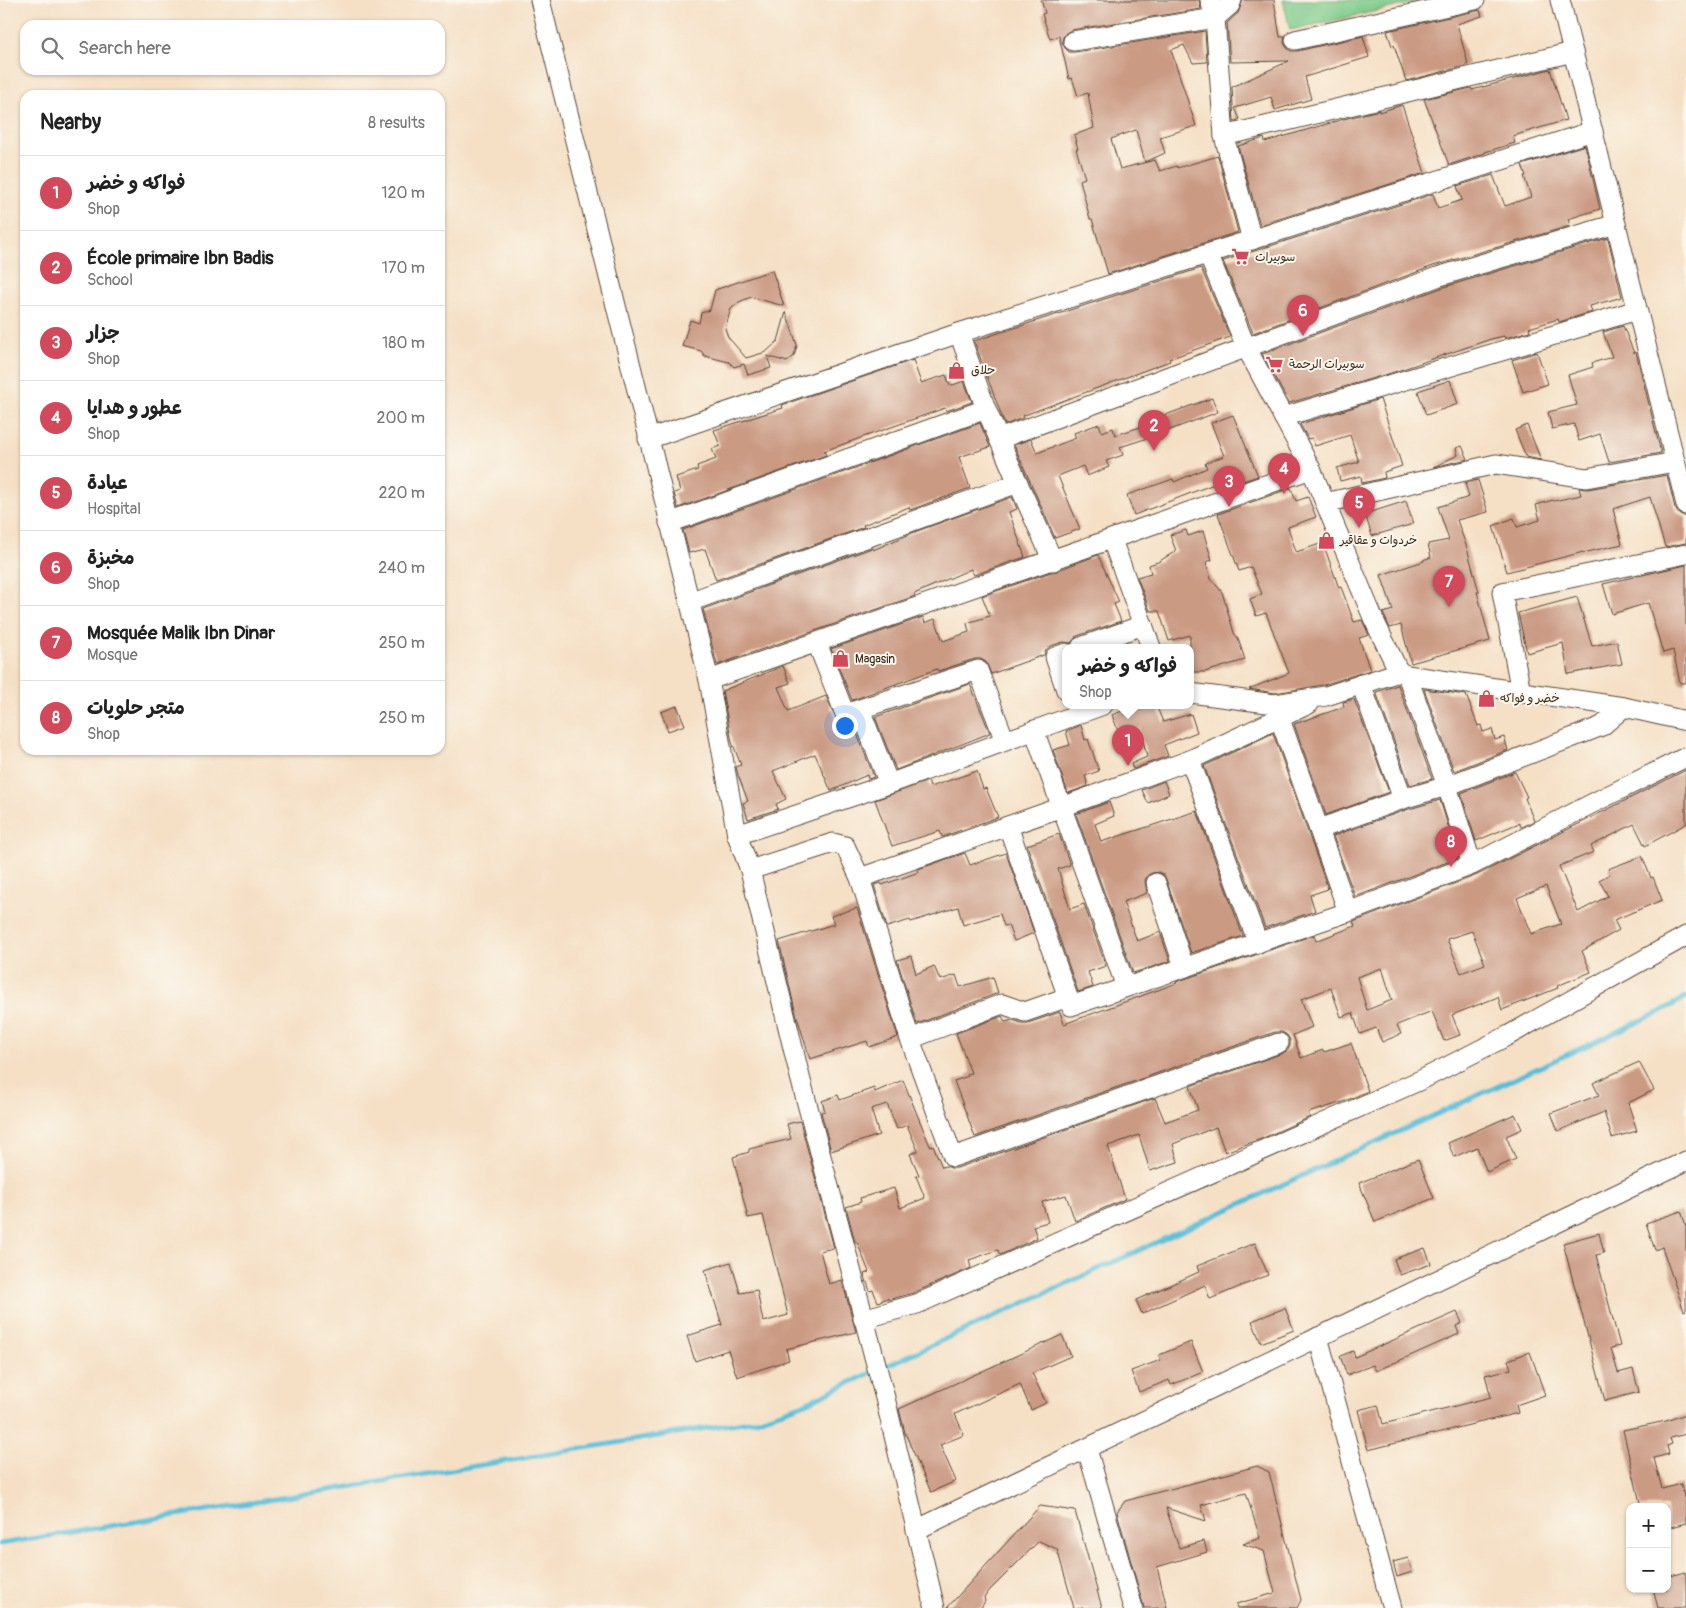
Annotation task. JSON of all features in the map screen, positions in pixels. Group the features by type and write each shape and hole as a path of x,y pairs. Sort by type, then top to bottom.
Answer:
{"street":[{"path":"540,0 709,680 737,835 750,870 800,1077 885,1398 935,1608"},
{"path":"1073,40 1230,5 1232,0"},
{"path":"1295,40 1475,0"},
{"path":"1560,0 1686,505"},
{"path":"1213,9 1224,136 1252,240"},
{"path":"1224,136 1573,52"},
{"path":"648,439 959,333 1592,131"},
{"path":"999,439 1437,277 1616,224"},
{"path":"1208,254 1246,347 1311,469 1374,620 1403,674 1447,786 1472,865"},
{"path":"1283,417 1637,310"},
{"path":"959,333 986,409 1053,561"},
{"path":"670,523 986,409"},
{"path":"1326,504 1496,464 1586,478 1675,462"},
{"path":"709,680 1311,469"},
{"path":"690,602 1018,483"},
{"path":"1112,540 1150,644"},
{"path":"1521,692 1502,592 1686,554"},
{"path":"1089,644 1143,625"},
{"path":"817,643 844,714 978,670 1005,741"},
{"path":"1062,654 1055,657 1062,678"},
{"path":"860,878 1190,760 1326,696 1361,684 1403,674 1624,707 1686,721"},
{"path":"1361,684 1403,799"},
{"path":"1194,694 1275,704 1326,696"},
{"path":"1319,829 1403,799 1447,786 1602,726 1624,707"},
{"path":"860,709 889,784"},
{"path":"737,835 889,784 1005,741 1034,730 1072,710"},
{"path":"1280,719 1348,912"},
{"path":"1034,730 1126,987"},
{"path":"1008,826 1071,1006 1348,912 1472,865 1686,757"},
{"path":"1190,760 1258,943"},
{"path":"750,870 832,843 845,846 860,878 910,1040 953,1157 1279,1043"},
{"path":"1156,883 1184,967"},
{"path":"863,1319 917,1304 1423,1079 1509,1035 1686,936"},
{"path":"910,1040 1002,1004 1025,1012 1068,997"},
{"path":"916,1530 1686,1161"},
{"path":"1318,1338 1392,1608"},
{"path":"1087,1449 1133,1608"}],"green space":[{"path":"1283,0 1427,0 1290,30"}],"building":[{"path":"1041,0 1199,0 1201,9 1071,30 1063,37 1062,42 1069,52 1075,52 1205,31 1207,62 1193,63 1184,45 1171,50 1196,126 1160,137 1165,153 1145,162 1136,130 1111,139 1120,169 1155,160 1160,171 1218,156 1238,232 1108,274 1092,219 1090,219 1080,180 1085,178 1076,149 1078,149 1074,135 1094,128 1088,93 1078,96 1072,78 1069,79 1059,36 1050,39 1042,14 1045,13"},
{"path":"1243,0 1274,0 1280,37 1285,36 1284,43 1291,51 1363,36 1369,57 1305,77 1311,99 1275,110 1271,97 1235,108 1240,119 1234,122 1232,87 1289,61 1230,62 1227,23 1238,13"},
{"path":"1480,10 1482,16 1457,24 1468,64 1406,81 1394,45 1392,46 1387,31"},
{"path":"1550,69 1566,120 1513,136 1515,143 1449,165 1424,99 1471,88 1472,90"},
{"path":"1402,105 1425,173 1260,225 1238,146 1264,138 1265,142 1344,119"},
{"path":"1585,145 1600,209 1568,219 1570,226 1433,266 1253,333 1223,261 1433,194 1438,208 1462,200 1457,186 1493,175 1505,206 1531,197 1522,165"},
{"path":"1608,238 1622,297 1590,306 1592,312 1559,322 1558,319 1529,328 1530,331 1505,338 1504,336 1491,339 1391,373 1289,403 1262,354 1441,288"},
{"path":"1201,268 1230,337 1022,416 1023,418 1005,425 974,341"},
{"path":"772,270 784,306 751,297 739,302 731,309 725,329 728,337 746,358 766,352 778,341 786,312 797,345 794,356 787,362 767,356 771,368 748,375 744,364 734,367 729,362 705,356 701,351 682,346 690,320 699,323 701,313 710,310 715,290"},
{"path":"1623,326 1634,353 1636,352 1661,453 1609,462 1600,434 1579,441 1574,424 1552,429 1548,412 1577,405 1568,375 1593,367 1592,363 1612,357 1603,332"},
{"path":"1537,352 1548,384 1523,392 1512,360"},
{"path":"913,360 921,383 946,375 950,386 964,381 972,402 946,411 945,408 824,451 826,455 678,508 674,493 680,491 676,477 698,470 697,466 716,459 712,449 720,446 714,430 783,408 782,405"},
{"path":"1450,380 1458,404 1426,415 1418,391"},
{"path":"1212,398 1218,412 1120,447 1123,455 1106,461 1109,467 1087,476 1083,466 1058,476 1080,529 1055,538 1014,445 1031,439 1037,453 1076,438 1074,433 1099,424 1102,432 1113,428 1115,435 1150,424 1149,421"},
{"path":"1380,399 1402,466 1384,472 1385,478 1362,483 1361,476 1340,481 1337,468 1359,462 1350,435 1315,446 1312,438 1308,439 1300,424"},
{"path":"1233,415 1258,476 1243,481 1240,474 1134,515 1127,495 1173,479 1174,482 1207,468 1205,463 1224,456 1211,423"},
{"path":"980,423 990,447 959,457 970,488 910,510 909,507 863,525 864,527 716,580 705,549 689,553 683,530"},
{"path":"1527,425 1541,460 1526,457 1515,430"},
{"path":"1462,446 1468,459 1433,467 1458,455 1456,448"},
{"path":"1667,475 1675,508 1678,513 1686,517 1686,543 1665,547 1650,497 1613,509 1622,544 1507,572 1493,526 1514,518 1517,527 1540,520 1536,505 1581,495 1579,488 1588,489"},
{"path":"1478,480 1488,512 1457,520 1479,592 1477,592 1490,641 1411,663 1401,625 1390,628 1383,613 1393,610 1381,575 1424,561 1431,557 1428,544 1449,540 1438,507 1469,497 1465,483"},
{"path":"1291,488 1296,501 1308,497 1316,517 1288,527 1296,552 1323,543 1339,588 1341,587 1354,622 1362,620 1369,635 1359,638 1370,670 1323,685 1275,693 1249,689 1289,673 1266,613 1256,616 1250,599 1262,594 1251,567 1239,571 1218,514"},
{"path":"1012,497 1017,509 1009,512 1025,557 974,575 971,569 914,594 915,596 717,665 703,609 872,548 873,550 917,531"},
{"path":"1406,501 1413,524 1372,536 1365,514"},
{"path":"1186,530 1188,536 1203,531 1212,560 1206,562 1211,579 1222,592 1234,633 1238,638 1245,660 1205,672 1194,672 1194,644 1190,644 1190,635 1169,641 1159,611 1150,611 1137,577 1151,573 1149,565 1176,551 1170,535"},
{"path":"1098,555 1119,602 1114,604 1121,621 1077,636 1071,643 1063,642 1051,646 1044,655 991,674 986,662 981,659 975,659 938,671 937,669 852,700 831,649 923,617 925,623 935,619 943,641 969,632 967,623 990,616 982,596"},
{"path":"1686,565 1686,683 1680,683 1673,650 1663,653 1648,603 1612,614 1603,584"},
{"path":"1577,597 1592,646 1617,641 1622,664 1568,674 1563,643 1527,653 1518,613"},
{"path":"783,666 790,683 778,687 788,711 826,696 838,722 846,725 848,728 854,726 874,777 868,779 867,775 831,791 815,754 773,771 786,799 776,804 778,809 748,819 743,803 748,801 736,767 741,765 732,742 722,691"},
{"path":"970,684 990,733 896,770 875,717"},
{"path":"1398,685 1432,779 1410,785 1376,692"},
{"path":"1424,689 1466,695 1478,726 1481,725 1483,732 1492,729 1495,740 1504,737 1508,750 1454,771"},
{"path":"1354,699 1389,792 1326,815 1294,724 1344,707 1343,702"},
{"path":"677,706 685,725 668,731 661,712"},
{"path":"1127,709 1158,709 1163,722 1191,714 1197,732 1164,745 1168,756 1133,769 1131,764 1147,757 1140,728 1120,736 1112,715"},
{"path":"1081,725 1085,740 1088,739 1099,771 1085,776 1088,786 1068,793 1053,750 1070,745 1066,731"},
{"path":"1273,733 1328,889 1310,895 1315,911 1265,928 1204,766"},
{"path":"1686,770 1686,824 1645,846 1634,824 1591,846 1594,852 1559,866 1578,912 1608,896 1599,880 1610,874 1608,869 1642,856 1662,900 1614,920 1619,930 1582,951 1591,972 1557,986 1558,988 1502,1010 1498,997 1452,1015 1460,1035 1444,1041 1432,1011 1397,1025 1401,1034 1382,1042 1376,1028 1360,1034 1353,1013 1341,1017 1331,988 1301,999 1312,1027 1293,1035 1301,1058 1351,1043 1368,1091 1343,1102 1308,1113 1310,1117 1261,1139 1225,1152 1216,1127 1173,1144 1178,1162 1150,1171 1139,1135 1108,1146 1125,1199 1075,1221 1066,1195 1042,1202 1048,1222 1033,1226 1037,1238 1000,1255 998,1250 969,1260 971,1268 913,1293 878,1302 873,1290 870,1291 864,1274 869,1272 857,1242 855,1242 846,1207 861,1202 860,1198 894,1188 900,1208 925,1198 916,1176 919,1175 910,1154 918,1151 907,1125 897,1129 887,1104 871,1109 879,1135 831,1151 821,1112 825,1111 822,1101 838,1095 840,1100 874,1088 875,1092 903,1080 930,1146 933,1145 942,1167 951,1168 957,1168 1155,1098 1165,1122 1198,1110 1190,1086 1283,1053 1290,1046 1290,1040 1287,1035 1282,1032 1275,1032 975,1137 954,1081 971,1073 956,1033 1002,1016 1005,1022 1013,1020 1028,1023 1060,1012 1064,1024 1176,982 1314,935 1316,941 1355,926 1353,922 1477,875","holes":["1546,886 1561,924 1531,934 1517,898","1472,931 1485,964 1461,973 1447,939","1382,968 1392,1000 1367,1010 1357,977"]},
{"path":"977,771 983,789 986,788 998,817 942,837 940,831 892,846 875,800 928,781 930,787"},
{"path":"1515,772 1527,797 1525,798 1534,821 1521,827 1519,823 1476,841 1461,793"},
{"path":"1164,781 1169,794 1148,803 1142,790"},
{"path":"1440,800 1458,858 1355,897 1333,836"},
{"path":"1109,802 1114,816 1095,824 1101,842 1197,811 1243,936 1191,953 1166,879 1159,872 1152,873 1145,880 1147,893 1123,902 1137,941 1160,932 1170,961 1133,973 1076,814"},
{"path":"1059,834 1070,865 1058,869 1070,909 1084,904 1106,966 1088,972 1093,987 1078,992 1027,845"},
{"path":"965,853 970,865 1006,853 1034,933 1014,941 1008,925 1004,926 1000,914 963,925 958,907 911,922 910,920 887,927 874,885 881,883 882,885 919,872 918,869"},
{"path":"857,908 898,1037 869,1047 867,1041 810,1059 795,1010 779,941 834,924 831,916"},
{"path":"911,956 916,974 934,966 940,980 956,975 960,987 993,977 998,993 917,1024 897,960"},
{"path":"1639,1062 1654,1090 1628,1103 1637,1131 1612,1138 1604,1112 1558,1131 1551,1113 1599,1095 1593,1083"},
{"path":"1515,1114 1522,1129 1506,1136 1516,1159 1487,1172 1477,1147 1454,1157 1448,1143"},
{"path":"800,1121 834,1248 820,1251 829,1284 842,1280 856,1332 786,1349 789,1360 737,1377 728,1350 695,1361 687,1336 722,1325 705,1270 731,1262 740,1293 757,1290 763,1322 788,1315 763,1215 748,1218 733,1157 749,1152 749,1149 791,1139 787,1124"},
{"path":"1418,1159 1434,1198 1375,1222 1359,1183"},
{"path":"1681,1211 1686,1226 1686,1310 1684,1311 1662,1247 1655,1250 1646,1223"},
{"path":"1599,1233 1604,1253 1596,1255 1620,1346 1611,1348 1618,1373 1633,1369 1639,1392 1605,1401 1563,1243"},
{"path":"1255,1243 1268,1275 1210,1299 1205,1285 1142,1314 1136,1300 1199,1272 1197,1266"},
{"path":"1425,1248 1431,1264 1400,1275 1394,1259"},
{"path":"1285,1308 1294,1330 1261,1343 1252,1321"},
{"path":"1457,1312 1462,1323 1456,1326 1459,1334 1376,1371 1373,1365 1347,1375 1340,1356 1353,1351 1355,1357"},
{"path":"1062,1335 1071,1356 1032,1373 1046,1403 1031,1410 1020,1384 955,1414 964,1435 940,1445 956,1481 931,1492 905,1433 899,1409"},
{"path":"1191,1342 1203,1372 1171,1385 1169,1380 1139,1392 1131,1371 1161,1360 1159,1355"},
{"path":"1530,1352 1545,1395 1516,1405 1518,1413 1368,1450 1358,1410 1378,1405 1383,1424 1491,1397 1485,1375 1511,1369 1508,1360"},
{"path":"1686,1414 1686,1434 1670,1438 1672,1444 1667,1446 1669,1454 1654,1458 1662,1489 1681,1484 1686,1505 1686,1523 1671,1527 1671,1503 1640,1503 1623,1430 1666,1421"},
{"path":"1257,1466 1269,1472 1301,1600 1297,1608 1237,1608 1236,1604 1275,1593 1264,1551 1243,1544 1260,1538 1246,1493 1201,1505 1206,1521 1166,1508 1179,1548 1204,1541 1207,1552 1157,1567 1167,1608 1144,1608 1117,1512 1125,1501"},
{"path":"1040,1506 1075,1511 1102,1608 1074,1608 1057,1549 1039,1541 989,1591 984,1598 985,1601 981,1608 947,1608"},
{"path":"1408,1558 1412,1572 1397,1577 1393,1562"},
{"path":"1686,1572 1686,1608 1658,1608 1654,1593 1671,1593 1671,1576"}],"waterway":[{"path":"0,1544 756,1420 801,1405 1660,1012 1686,997"}],"place":[{"name":"سوبيرات","path":"1241,257"},
{"name":"مخبزة","path":"1303,336"},
{"name":"سوبيرات الرحمة","path":"1275,364"},
{"name":"حلاق","path":"957,370"},
{"name":"École primaire Ibn Badis","path":"1154,451"},
{"name":"عطور و هدايا","path":"1284,494"},
{"name":"جزار","path":"1229,507"},
{"name":"عيادة","path":"1359,528"},
{"name":"خردوات و عقاقير","path":"1326,540"},
{"name":"Mosquée Malik Ibn Dinar","path":"1449,607"},
{"name":"Magasin","path":"841,659"},
{"name":"خضر و فواكه","path":"1486,698"},
{"name":"فواكه و خضر","path":"1128,766"},
{"name":"متجر حلويات","path":"1451,867"}]}
